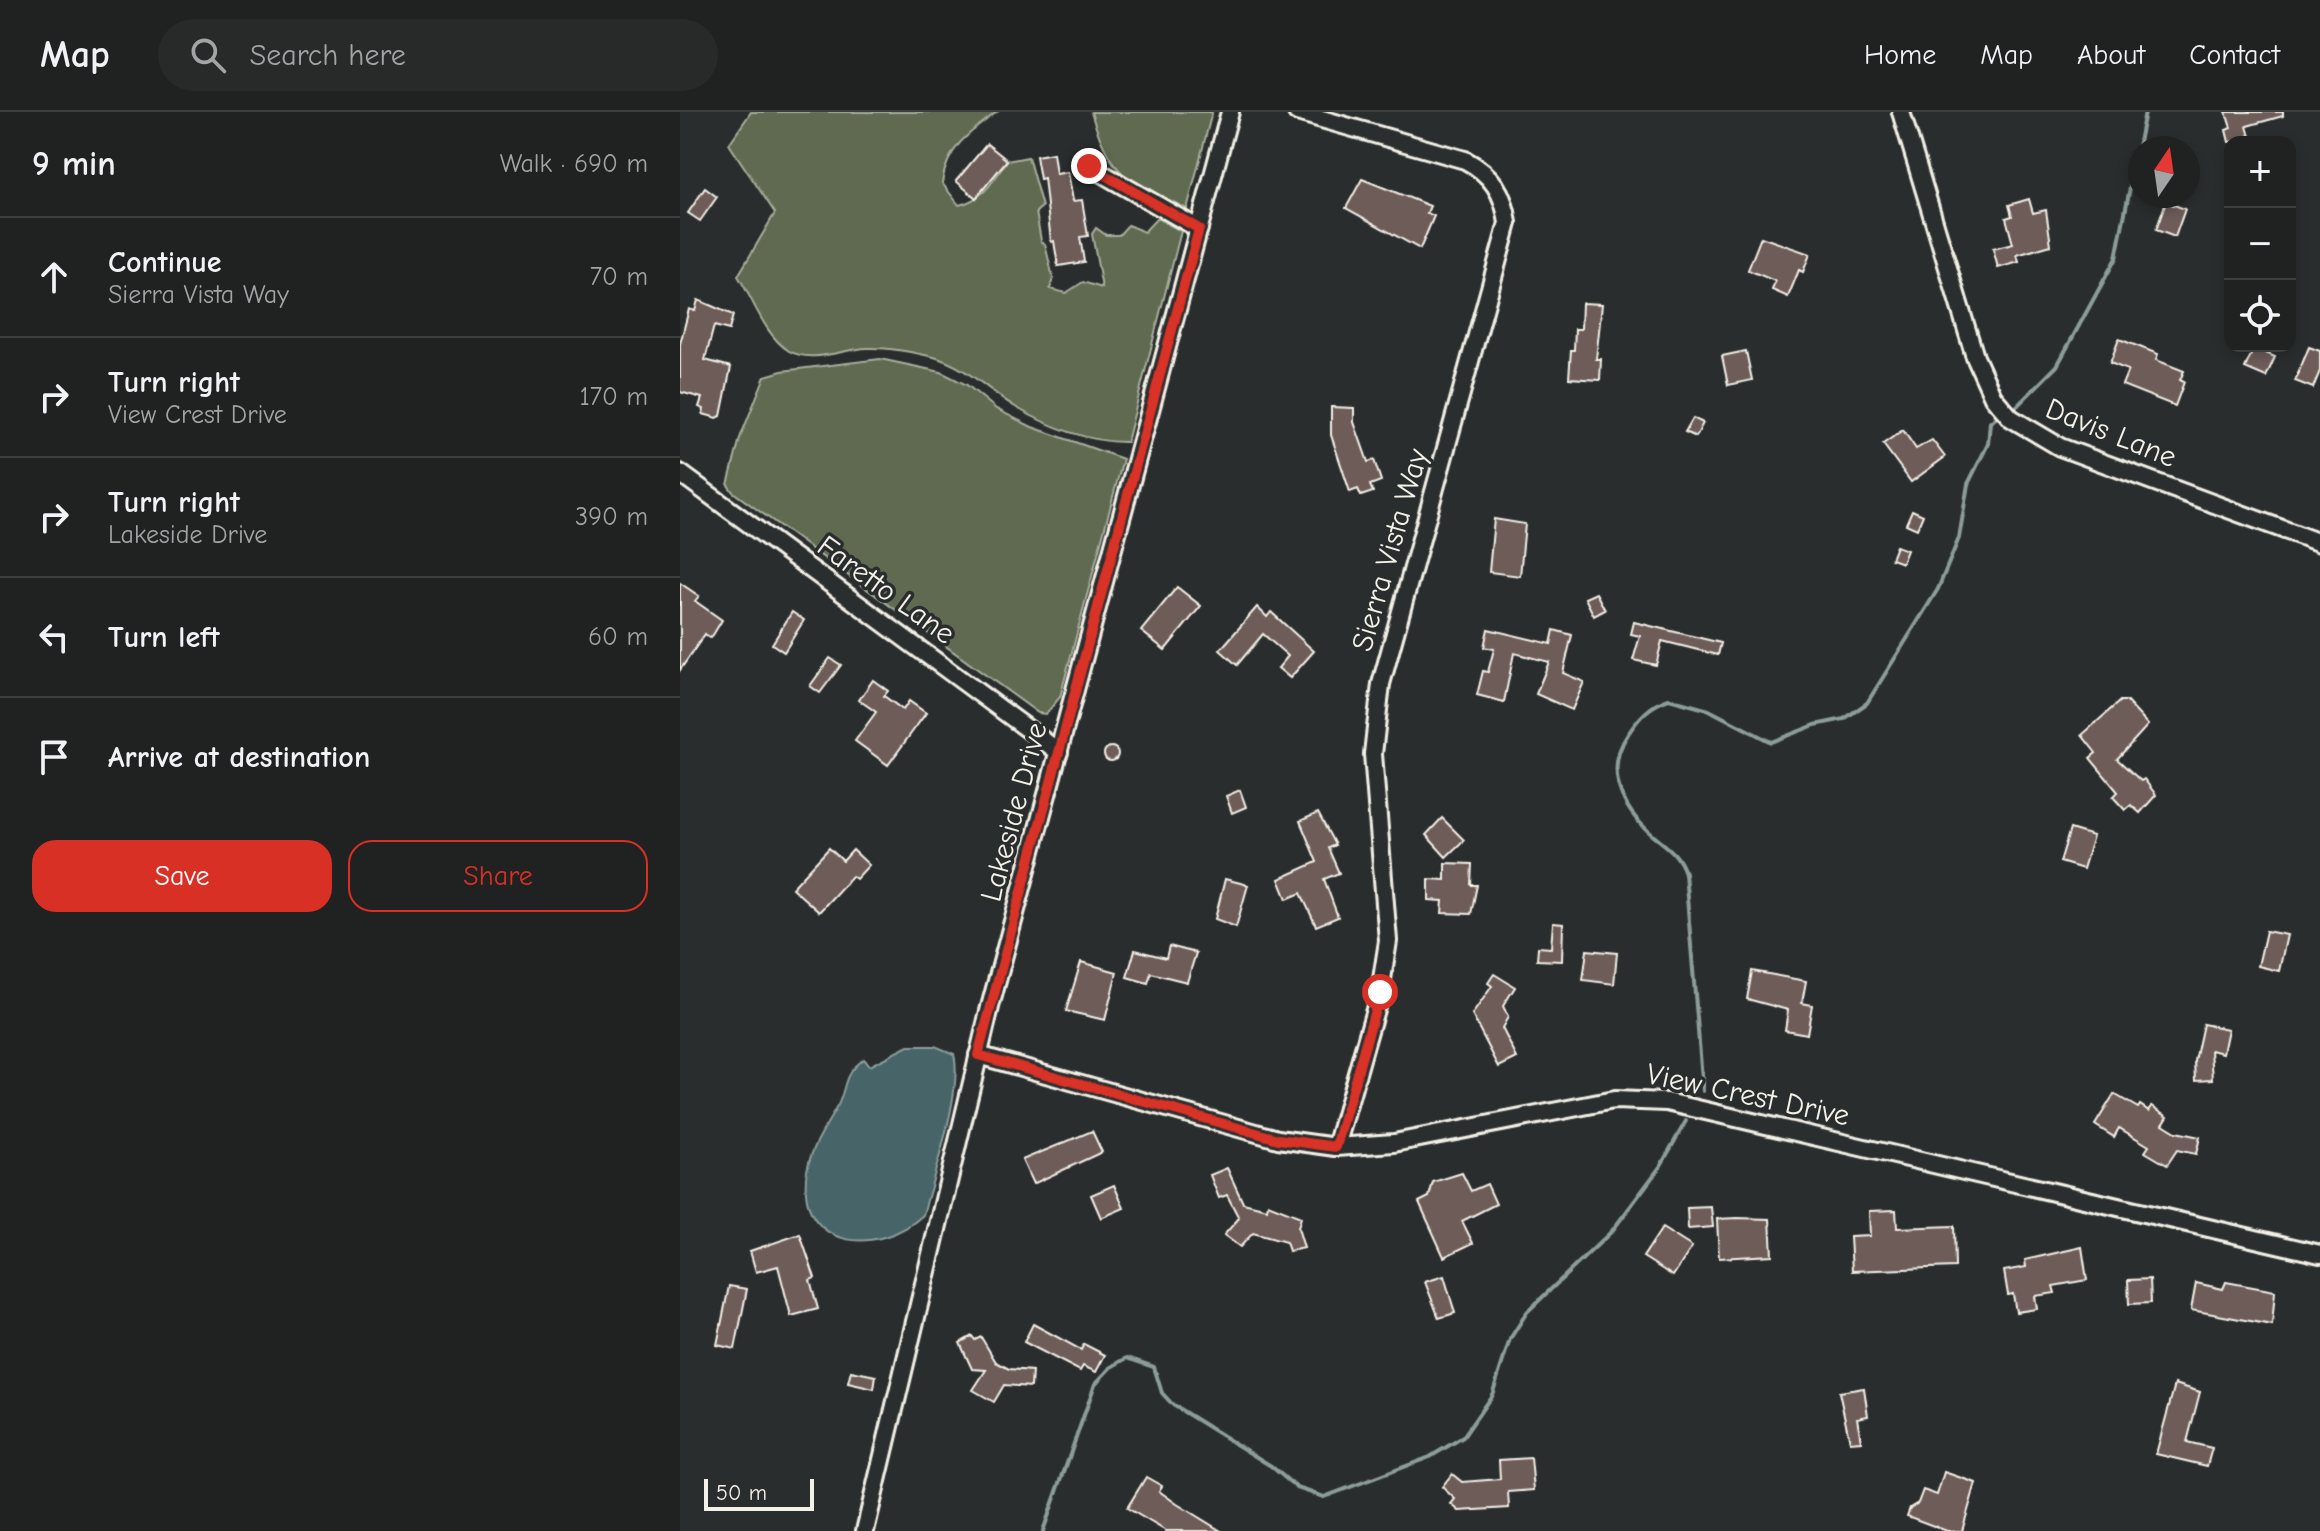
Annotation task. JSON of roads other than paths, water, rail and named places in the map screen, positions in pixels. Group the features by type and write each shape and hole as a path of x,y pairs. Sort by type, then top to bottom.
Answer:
{"street":[{"name":"Lakeside Drive","path":"865,1531 978,1055 1230,112"},
{"name":"Sierra Vista Way","path":"1297,112 1465,160 1479,167 1500,191 1508,223 1381,684 1373,754 1389,911 1388,941 1380,992 1336,1147"},
{"name":"Davis Lane","path":"1901,112 1975,357 1993,397 2011,418 2060,447 2320,543"},
{"path":"1089,166 1199,229"},
{"name":"Faretto Lane","path":"680,473 1059,752"},
{"name":"View Crest Drive","path":"978,1055 1278,1139 1336,1147 1394,1143 1614,1100 1640,1099 1680,1105 2320,1254"}],"water":[{"path":"908,1046 935,1046 954,1054 956,1070 951,1110 923,1215 905,1228 866,1240 846,1239 829,1233 816,1220 808,1202 806,1177 810,1158 855,1066 863,1059 869,1066"}],"waterway":[{"path":"2015,408 2057,366 2116,258 2145,112"},
{"path":"1703,1091 1685,873 1673,853 1651,834 1628,807 1618,783 1621,746 1646,712 1669,699 1709,710 1771,742 1815,725 1844,719 1867,703 1938,589 1959,538 1968,484 1988,444 1990,422 1996,418"},
{"path":"1043,1531 1095,1384 1111,1367 1127,1358 1154,1367 1162,1393 1173,1405 1271,1466 1297,1488 1324,1497 1430,1457 1463,1437 1492,1395 1510,1339 1527,1312 1612,1231 1660,1167 1686,1121"}]}
